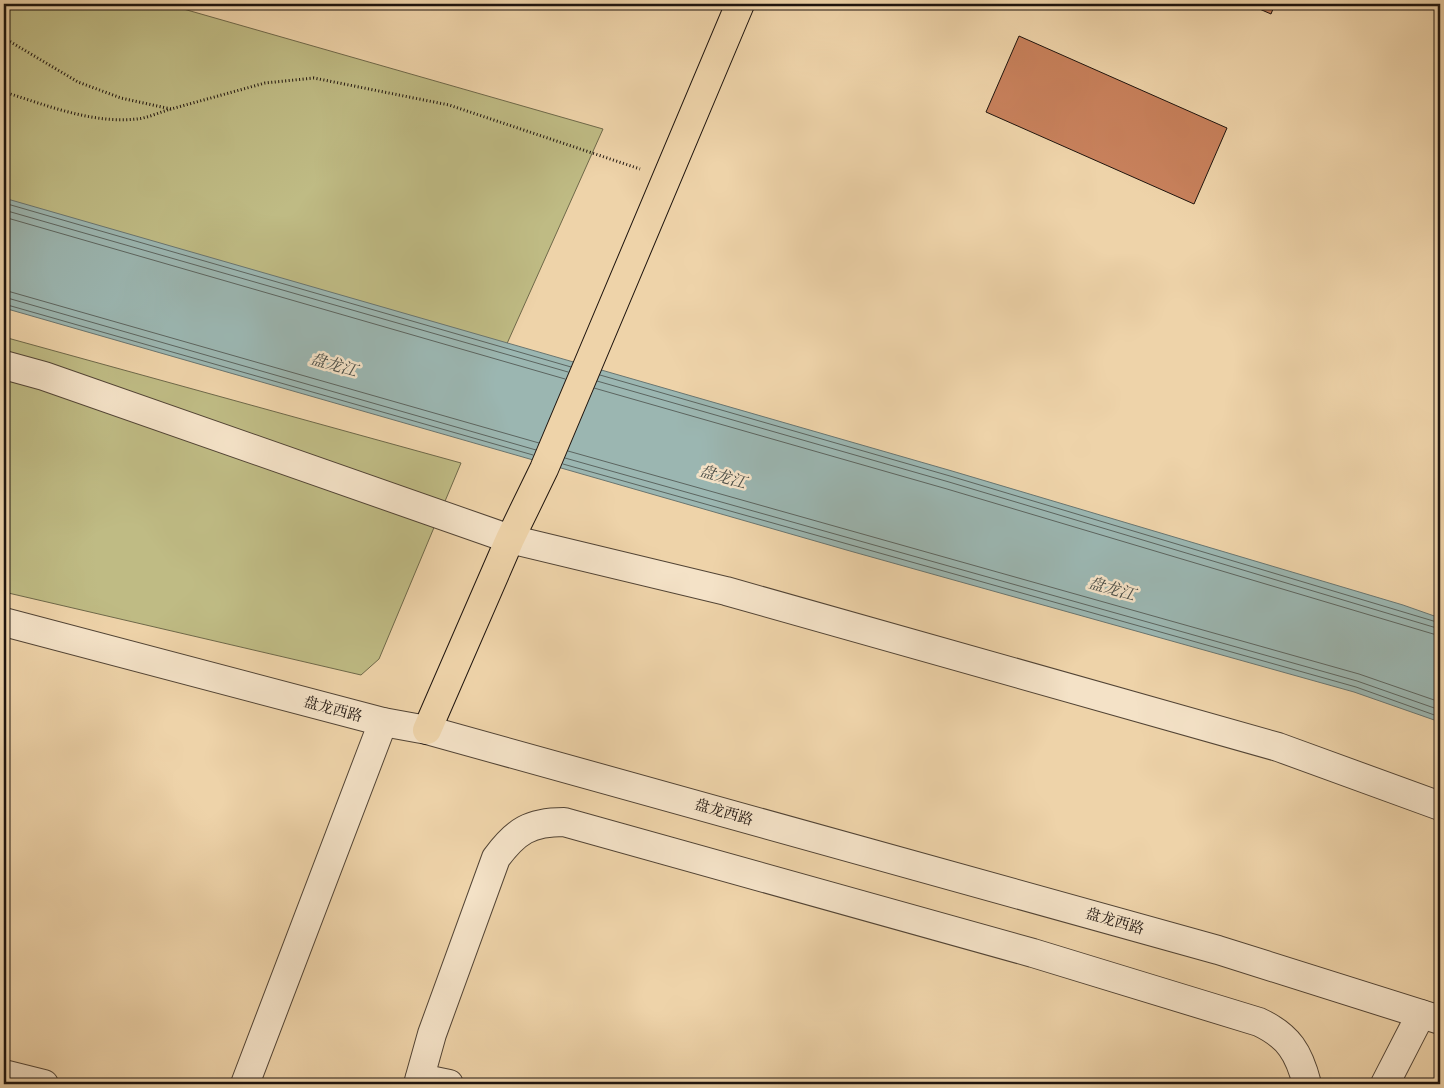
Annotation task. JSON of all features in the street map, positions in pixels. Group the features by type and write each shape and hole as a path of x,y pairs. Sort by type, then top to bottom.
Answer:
{"main road":[{"path":"427,730 510,539 544,469 740,4"}],"street":[{"path":"4,364 44,376 510,539 726,591 1278,747 1440,806"},
{"name":"盘龙西路","path":"4,622 383,722 427,730 1208,947 1431,1018"},
{"path":"245,1084 383,722"},
{"path":"449,1084 419,1081 432,1034 496,858 510,839 526,828 545,822 564,822 1033,953 1259,1022 1276,1030 1290,1044 1302,1064 1307,1084"},
{"path":"1385,1084 1431,1018"},
{"path":"4,1074 44,1084"}],"path":[{"path":"4,38 78,82 121,98 172,109"},
{"path":"4,92 75,114 110,119 138,119 265,83 314,78 449,105 667,178"}],"shaded area":[{"path":"4,4 166,4 603,129 501,357 4,218"},
{"path":"4,337 461,463 379,659 361,675 4,592"}],"water":[{"name":"盘龙江","path":"4,198 952,471 1403,605 1440,618 1440,722 1354,692 850,551 4,308"}],"building":[{"path":"1248,4 1275,4 1271,14"},
{"path":"1019,36 1227,128 1194,204 986,112"}]}
